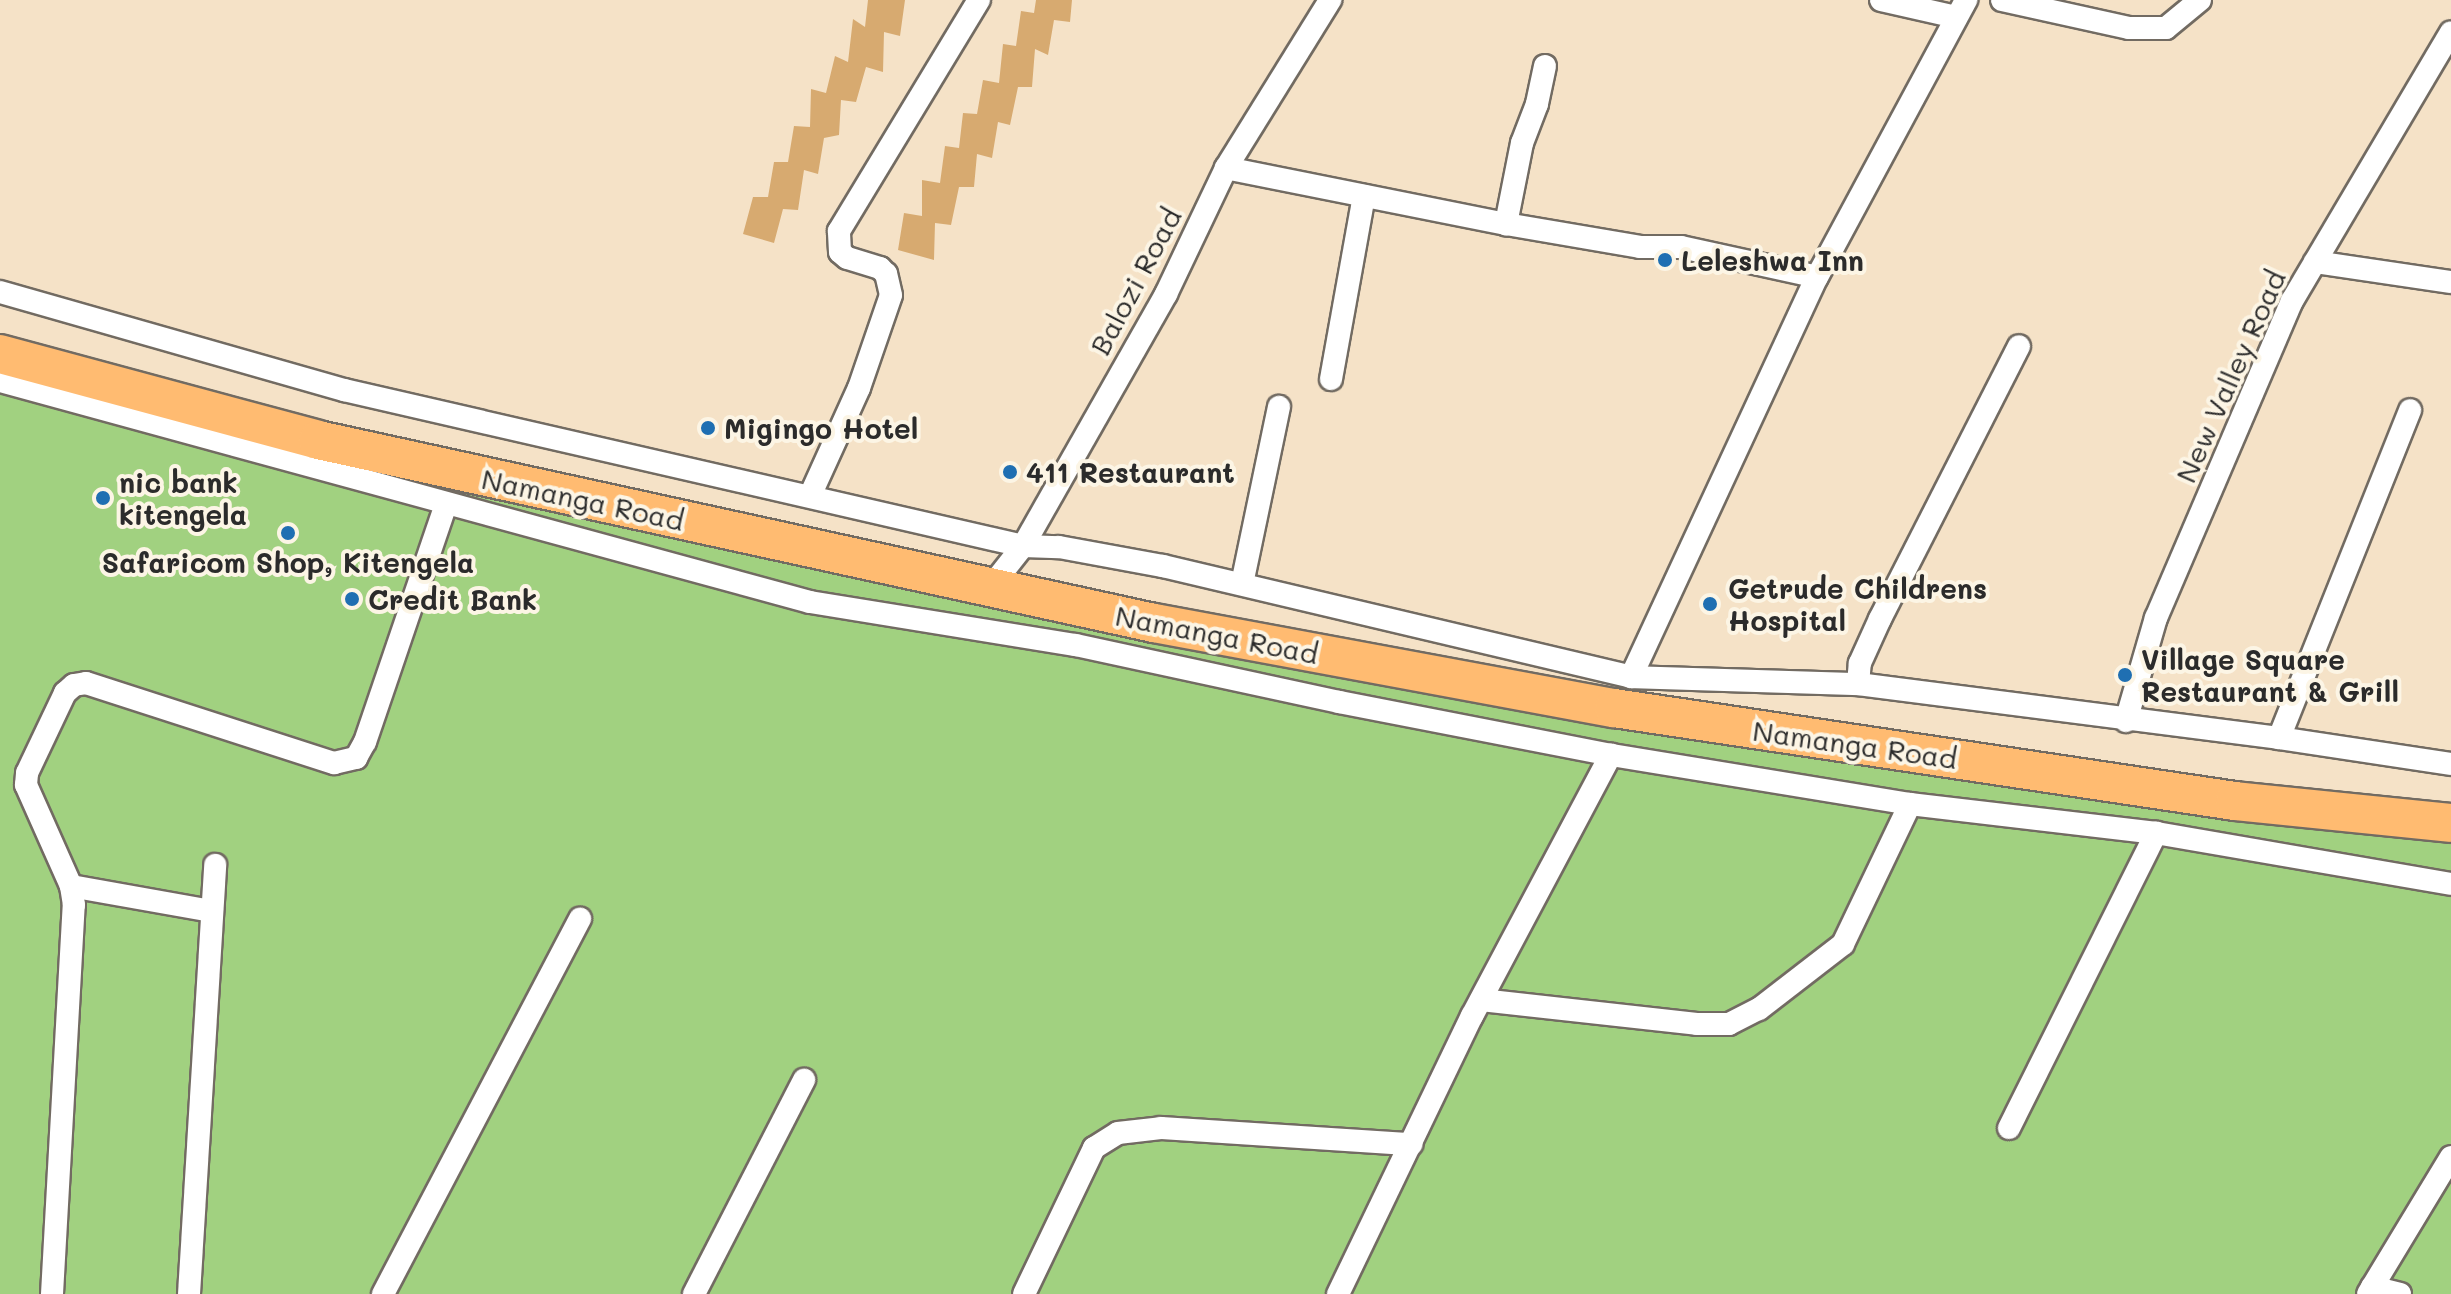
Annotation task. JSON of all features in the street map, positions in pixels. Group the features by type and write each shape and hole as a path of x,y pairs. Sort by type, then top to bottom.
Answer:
{"highway":[{"name":"Namanga Road","path":"0,354 318,440 1154,623 1614,708 2235,801 2451,823"}],"street":[{"path":"810,496 859,388 891,295 886,274 880,268 847,258 840,252 839,231 979,0"},
{"name":"Balozi Road","path":"989,589 1023,546 1166,294 1226,168 1330,0"},
{"path":"1631,677 1817,277 1961,8 1881,0"},
{"path":"2002,0 2129,28 2166,28 2200,0"},
{"name":"New Valley Road","path":"2126,721 2156,618 2292,301 2451,32"},
{"path":"1506,224 1522,143 1537,104 1545,66"},
{"path":"1226,168 1506,224 1640,247 1681,247 1817,277"},
{"path":"1331,379 1364,196"},
{"path":"2315,262 2451,282"},
{"path":"0,292 344,390 1023,546 1059,547 1242,584 1631,677 1858,684 2126,721 2279,738 2451,764"},
{"path":"1858,684 1860,663 1880,619 2019,346"},
{"path":"0,381 810,602 1076,645 1339,702 1611,755 1910,804 2156,833 2451,884"},
{"path":"1242,584 1279,407"},
{"path":"2279,738 2410,410"},
{"path":"52,1294 74,905 71,886 26,785 27,773 65,693 74,685 86,683 334,763 356,758 365,742 387,668 446,504"},
{"path":"1338,1294 1481,1000 1611,755"},
{"path":"1481,1000 1697,1024 1729,1024 1759,1009 1843,944 1910,804"},
{"path":"2009,1128 2156,833"},
{"path":"189,1294 215,865"},
{"path":"71,886 212,911"},
{"path":"383,1294 580,919"},
{"path":"694,1294 804,1080"},
{"path":"1024,1294 1094,1148 1118,1133 1161,1128 1411,1144"},
{"path":"2400,1294 2370,1290 2451,1157"}],"green space":[{"path":"0,354 989,589 2451,823 2451,1294 0,1294"}],"building":[{"path":"868,0 905,0 900,36 884,32 883,72 866,67 856,102 841,100 839,135 824,138 818,174 804,170 798,210 783,209 774,243 743,234 753,197 768,197 774,162 788,162 794,126 810,127 811,89 826,93 835,56 848,62 853,19 865,27"},
{"path":"1036,0 1072,0 1070,22 1054,20 1048,55 1035,49 1032,87 1018,87 1010,125 998,122 992,158 977,154 974,187 959,187 951,225 935,223 934,260 898,250 904,213 922,216 922,180 940,183 945,146 959,148 963,113 977,114 983,80 999,83 1003,44 1016,46 1021,11 1034,13"}],"place":[{"name":"Leleshwa Inn","path":"1665,260"},
{"name":"Migingo Hotel","path":"708,428"},
{"name":"411 Restaurant","path":"1010,472"},
{"name":"nic bank kitengela","path":"103,498"},
{"name":"Safaricom Shop, Kitengela","path":"288,533"},
{"name":"Credit Bank","path":"352,599"},
{"name":"Getrude Childrens Hospital","path":"1710,604"},
{"name":"Village Square Restaurant & Grill","path":"2125,675"}]}
